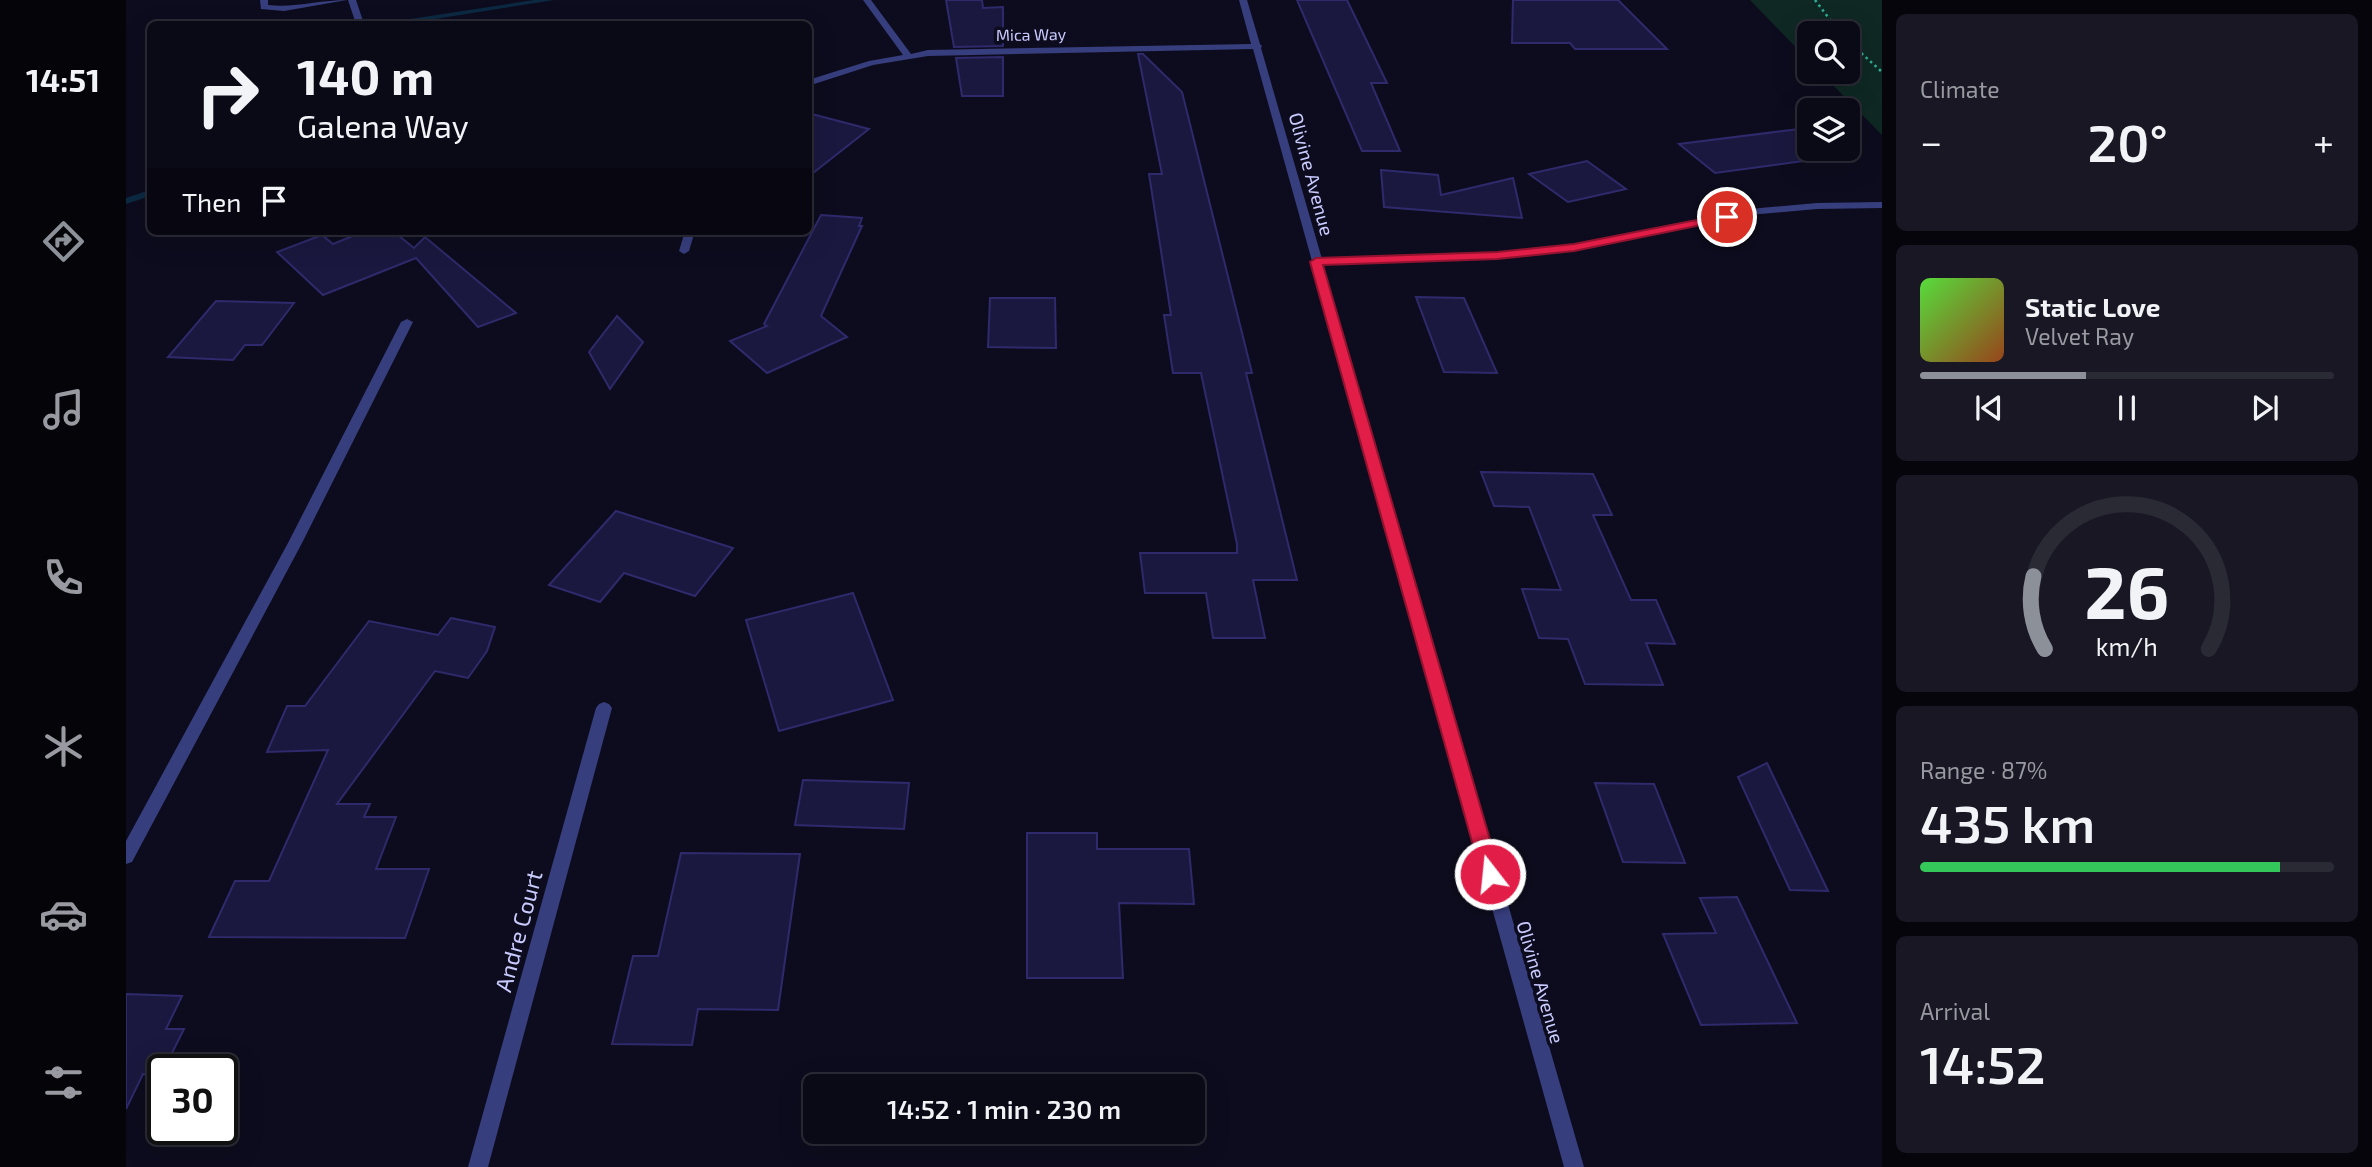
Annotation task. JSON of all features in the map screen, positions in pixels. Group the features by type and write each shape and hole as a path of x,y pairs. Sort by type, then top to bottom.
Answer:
{"street":[{"path":"264,0 264,7 284,9 343,0"},
{"path":"352,0 358,21"},
{"path":"867,0 908,56"},
{"name":"Olivine Avenue","path":"1243,0 1574,1167"},
{"name":"Mica Way","path":"812,82 872,63 908,56 970,51 1258,46"},
{"path":"1316,262 1497,256 1574,247 1749,212 1816,206 1882,205"},
{"path":"684,251 689,235"},
{"path":"126,857 295,543 407,322"},
{"name":"Andre Court","path":"478,1167 604,708"}],"path":[{"path":"1815,0 1831,21"},
{"path":"1860,52 1882,72"}],"green space":[{"path":"1750,0 1882,0 1882,135 1860,113 1860,98 1846,98 1832,84 1860,84 1860,21 1797,21 1797,49"}],"building":[{"path":"946,0 982,0 983,8 1003,7 1003,46 954,47"},
{"path":"1297,0 1347,0 1387,83 1371,83 1400,151 1362,151"},
{"path":"1513,0 1618,0 1667,49 1575,49 1570,43 1512,43"},
{"path":"1138,54 1143,54 1182,92 1252,373 1246,373 1297,580 1253,580 1265,638 1213,638 1206,593 1145,593 1140,553 1237,553 1237,544 1201,373 1173,373 1164,315 1171,315 1149,174 1162,174"},
{"path":"1003,57 1003,96 962,96 956,58"},
{"path":"812,114 869,129 812,174"},
{"path":"1797,129 1797,161 1804,161 1715,173 1679,144"},
{"path":"1587,161 1626,189 1568,202 1529,174"},
{"path":"1381,170 1438,175 1441,195 1513,178 1522,218 1384,207"},
{"path":"821,215 862,218 859,226 862,226 821,316 847,337 767,373 730,341 767,326 764,324"},
{"path":"322,235 333,244 355,235 398,235 414,248 425,237 516,313 478,327 416,258 323,295 277,252"},
{"path":"1416,297 1464,298 1497,373 1444,372"},
{"path":"990,298 1055,298 1056,348 988,347"},
{"path":"216,301 294,303 262,345 245,345 233,360 168,357"},
{"path":"617,316 643,342 610,389 589,352"},
{"path":"1481,472 1593,474 1612,515 1593,515 1631,600 1656,600 1675,644 1646,643 1663,685 1585,684 1568,639 1539,638 1522,589 1561,590 1529,507 1494,506"},
{"path":"616,511 733,548 695,596 624,573 600,602 549,585"},
{"path":"853,593 893,700 779,731 746,620"},
{"path":"451,618 495,627 487,651 468,678 435,671 337,804 370,804 364,817 396,817 376,869 429,869 405,938 209,937 235,881 269,881 328,750 267,752 287,706 305,706 369,621 438,635"},
{"path":"1767,763 1828,891 1790,890 1738,777"},
{"path":"803,780 909,783 904,829 795,825"},
{"path":"1595,783 1654,784 1685,863 1623,862"},
{"path":"1027,833 1097,833 1097,849 1189,849 1194,904 1119,903 1123,978 1027,978"},
{"path":"681,853 800,854 778,1010 698,1009 692,1045 612,1044 633,956 658,956"},
{"path":"1737,897 1797,1023 1701,1025 1663,934 1716,933 1700,898"},
{"path":"126,994 182,996 166,1029 184,1029 172,1054 147,1054 147,1074 143,1074 126,1109"}],"waterway":[{"path":"411,21 550,0"},
{"path":"126,201 147,194"}],"route":[{"path":"1490,874 1316,262 1497,256 1639,236 1727,217"}]}
